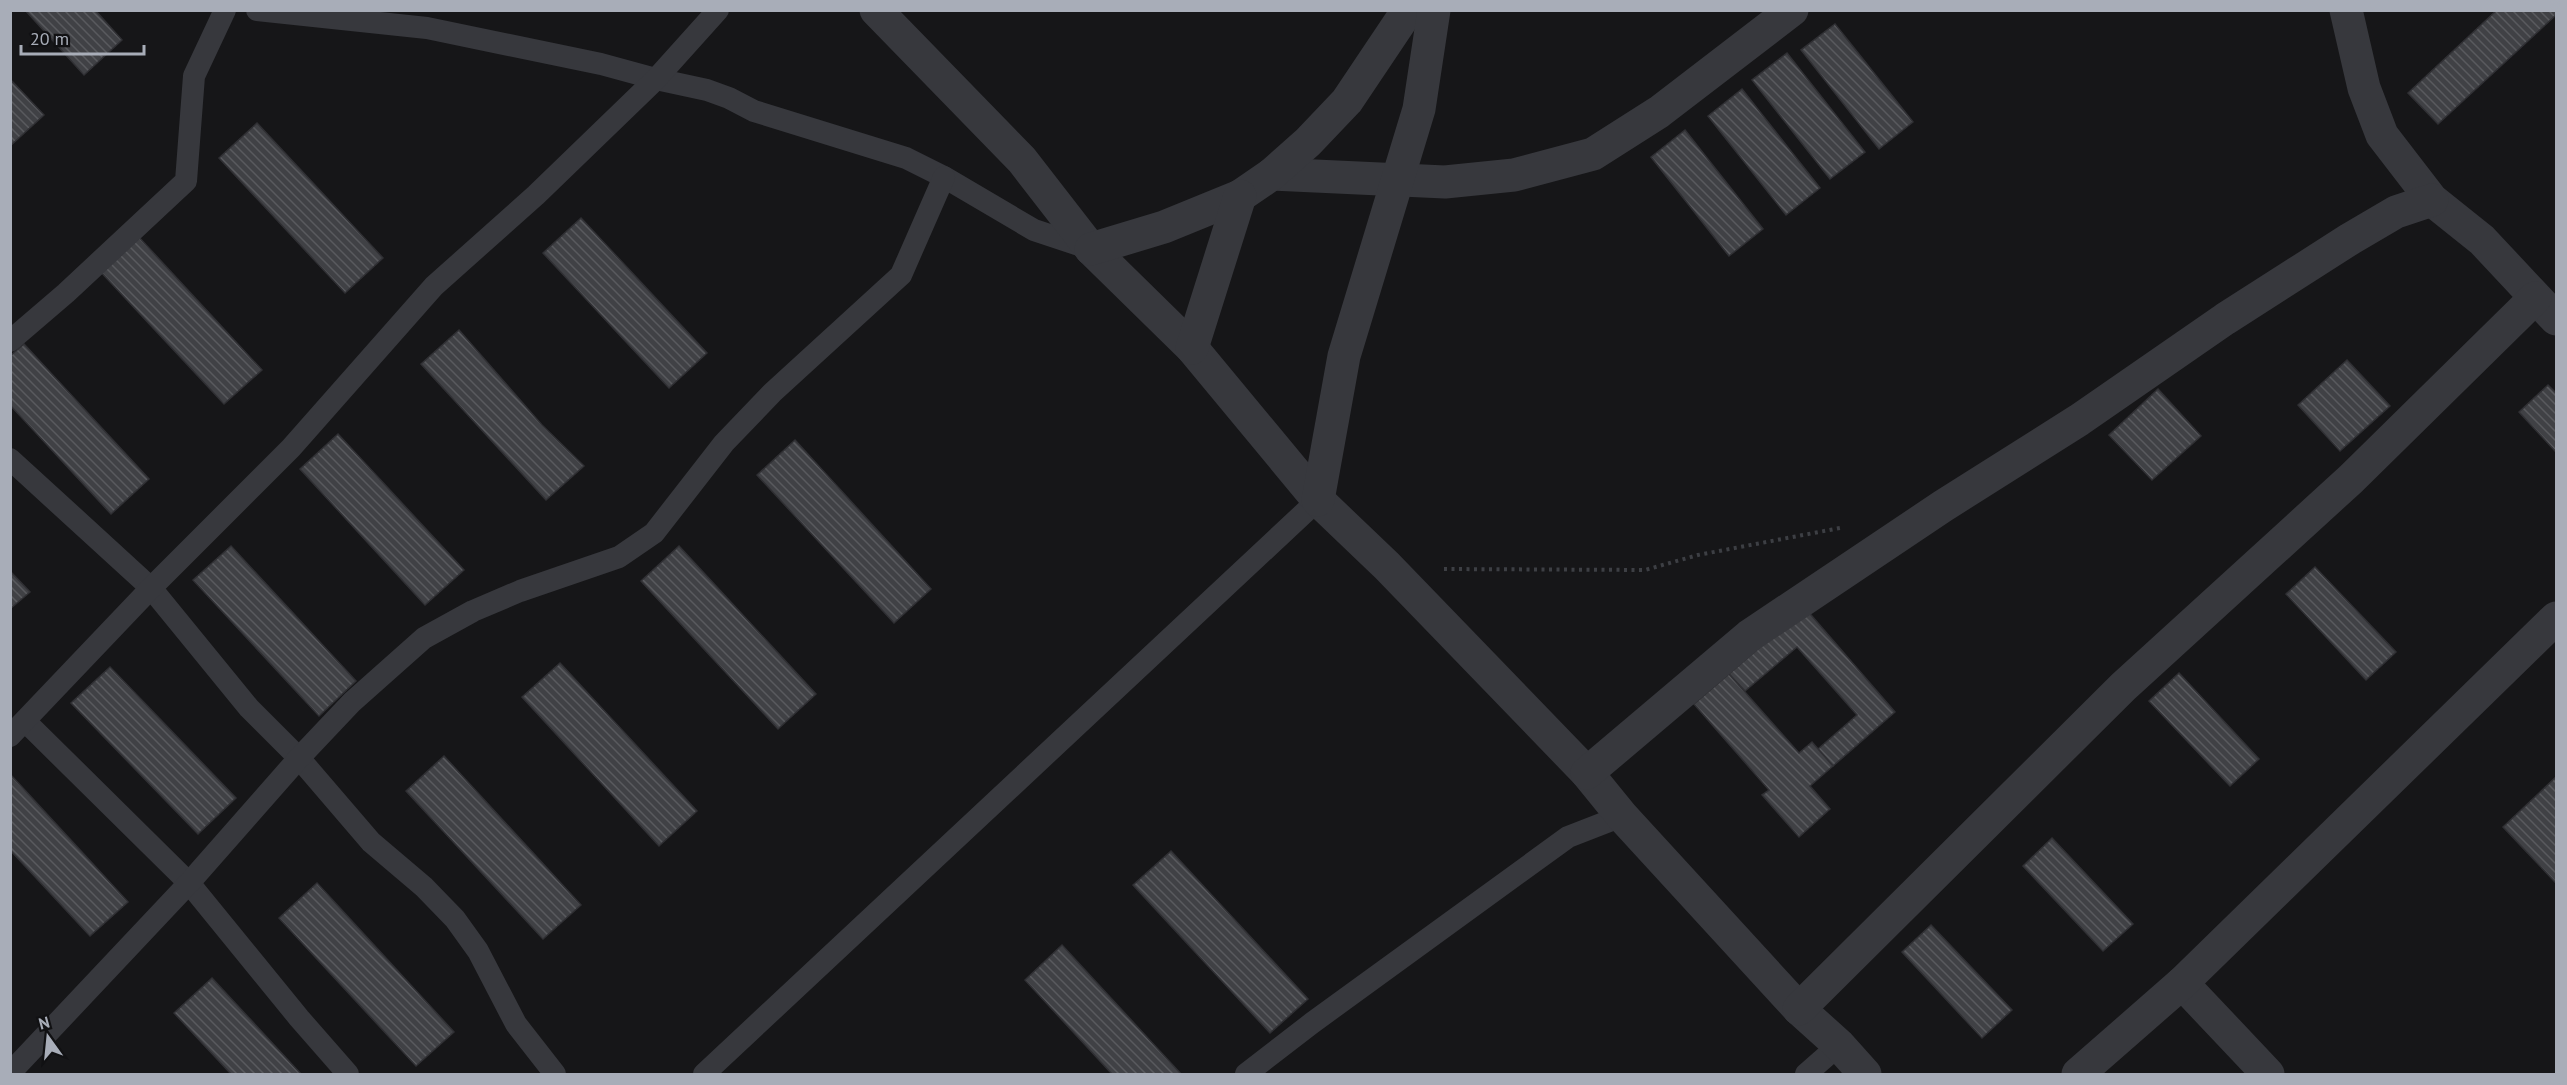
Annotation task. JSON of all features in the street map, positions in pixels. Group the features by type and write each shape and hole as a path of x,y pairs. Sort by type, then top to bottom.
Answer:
{"street":[{"path":"876,10 1022,160 1091,249 1192,348 1318,500 1387,566 1587,773 1622,816 1799,1009 1839,1045 1865,1074"},
{"path":"1091,249 1164,227 1240,196 1272,174 1308,142 1347,101 1408,10"},
{"path":"1318,500 1344,356 1419,109 1434,10"},
{"path":"1272,174 1311,174 1445,182 1515,175 1593,154 1659,112 1792,10"},
{"path":"1799,1009 2123,687 2351,479 2546,309 2482,240 2432,200 2382,135 2364,88 2347,11"},
{"path":"1192,348 1240,196"},
{"path":"1587,773 1749,636 2350,239 2396,212 2432,200"},
{"path":"2078,1074 2182,983 2556,618"},
{"path":"2182,983 2268,1074"}],"lane":[{"path":"10,341 66,293 186,181 194,76 225,10"},
{"path":"256,10 428,28 601,64 707,90 754,111 871,145 906,158 944,177 1034,230 1091,249"},
{"path":"348,1074 298,1018 189,883 18,729 151,588 291,448 434,286 536,195 656,79 718,10"},
{"path":"10,1073 189,883 299,758 352,702 424,638 473,611 520,591 620,557 654,533 724,443 773,392 901,275 944,177"},
{"path":"10,459 151,588 249,708 299,758 371,842 424,887 455,919 478,951 516,1023 555,1074"},
{"path":"704,1074 1318,500"},
{"path":"1246,1074 1568,837 1622,816"},
{"path":"1806,1074 1839,1045"}],"path":[{"path":"1443,569 1645,570 1698,555 1850,526"}],"building":[{"path":"25,10 95,10 122,40 84,75"},
{"path":"2497,10 2556,10 2556,15 2438,124 2408,93"},
{"path":"1835,24 1913,122 1879,149 1801,50"},
{"path":"1787,53 1865,152 1830,179 1752,80"},
{"path":"10,79 44,115 10,146"},
{"path":"1742,89 1820,188 1786,215 1708,116"},
{"path":"257,123 383,258 345,293 219,158"},
{"path":"1685,130 1763,229 1729,256 1651,157"},
{"path":"581,218 707,353 669,388 543,253"},
{"path":"136,234 262,370 224,404 98,269"},
{"path":"459,330 542,425 584,466 546,500 421,364"},
{"path":"24,344 149,479 111,514 10,405 10,356"},
{"path":"2347,360 2390,406 2340,451 2298,405"},
{"path":"2548,385 2556,393 2556,452 2519,412"},
{"path":"2158,389 2201,436 2152,480 2109,435"},
{"path":"338,434 464,570 425,605 300,469"},
{"path":"795,440 931,589 894,623 757,475"},
{"path":"231,546 356,681 319,716 193,580"},
{"path":"679,546 816,694 778,729 641,581"},
{"path":"2315,567 2396,652 2366,680 2286,594"},
{"path":"10,571 30,592 10,609"},
{"path":"1805,608 1895,712 1833,766 1818,749 1857,715 1797,647 1745,691 1729,674"},
{"path":"560,663 697,811 659,846 522,697"},
{"path":"110,667 236,798 198,834 71,703"},
{"path":"2179,673 2259,759 2230,786 2149,701"},
{"path":"1729,674 1799,753 1812,742 1833,766 1810,786 1830,809 1799,837 1762,795 1769,790 1694,704"},
{"path":"444,756 581,905 543,939 406,791"},
{"path":"10,774 128,902 90,936 10,850"},
{"path":"2556,777 2556,883 2503,827"},
{"path":"2052,838 2133,924 2103,951 2023,866"},
{"path":"1171,851 1308,999 1270,1033 1133,885"},
{"path":"317,883 454,1032 416,1066 279,918"},
{"path":"1931,925 2012,1010 1982,1038 1902,952"},
{"path":"1062,945 1181,1074 1112,1074 1025,980"},
{"path":"212,978 301,1074 231,1074 174,1013"}]}
